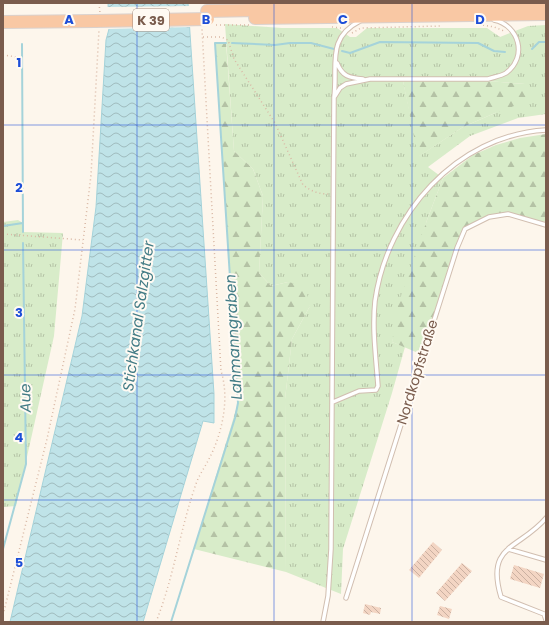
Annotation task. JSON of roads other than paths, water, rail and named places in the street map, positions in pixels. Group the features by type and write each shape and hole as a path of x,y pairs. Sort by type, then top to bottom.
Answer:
{"highway":[{"name":"K 39","path":"206,18 546,4"},
{"name":"K 39","path":"3,15 206,18 368,18 546,14"},
{"name":"K 39","path":"3,22 98,16"}],"lane":[{"path":"336,61 340,70 347,77 370,79 488,79 506,73 516,62 519,50 515,34 506,24 476,16"},
{"path":"323,622 328,596 330,550 333,402 334,97 337,45 343,32 368,18"},
{"path":"334,97 340,88 346,84 370,79"},
{"path":"333,402 360,391 376,390 378,386 374,319 375,302 381,274 393,241 411,211 428,188 442,174 473,151 514,135 546,130"},
{"name":"Nordkopfstraße","path":"346,598 457,248 465,229 489,217 508,214 546,225"},
{"path":"546,518 508,549 502,556 497,566 496,581 501,597 544,614 546,620"},
{"path":"508,549 546,560"}],"water":[{"name":"Stichkanal Salzgitter","path":"108,3 188,3 214,394 214,423 203,421 143,622 10,622 82,316 96,207 106,40 109,29"}],"waterway":[{"path":"342,51 350,53 380,42 478,43 494,51 505,52"},
{"path":"532,49 539,42 546,42"},
{"name":"Lahmanngraben","path":"171,622 235,418 238,403 215,43 226,43"},
{"path":"232,43 275,45 311,43 334,49"},
{"name":"Aue","path":"22,44 23,232"},
{"path":"3,226 23,223"},
{"name":"Aue","path":"3,549 26,464 23,243"}]}
